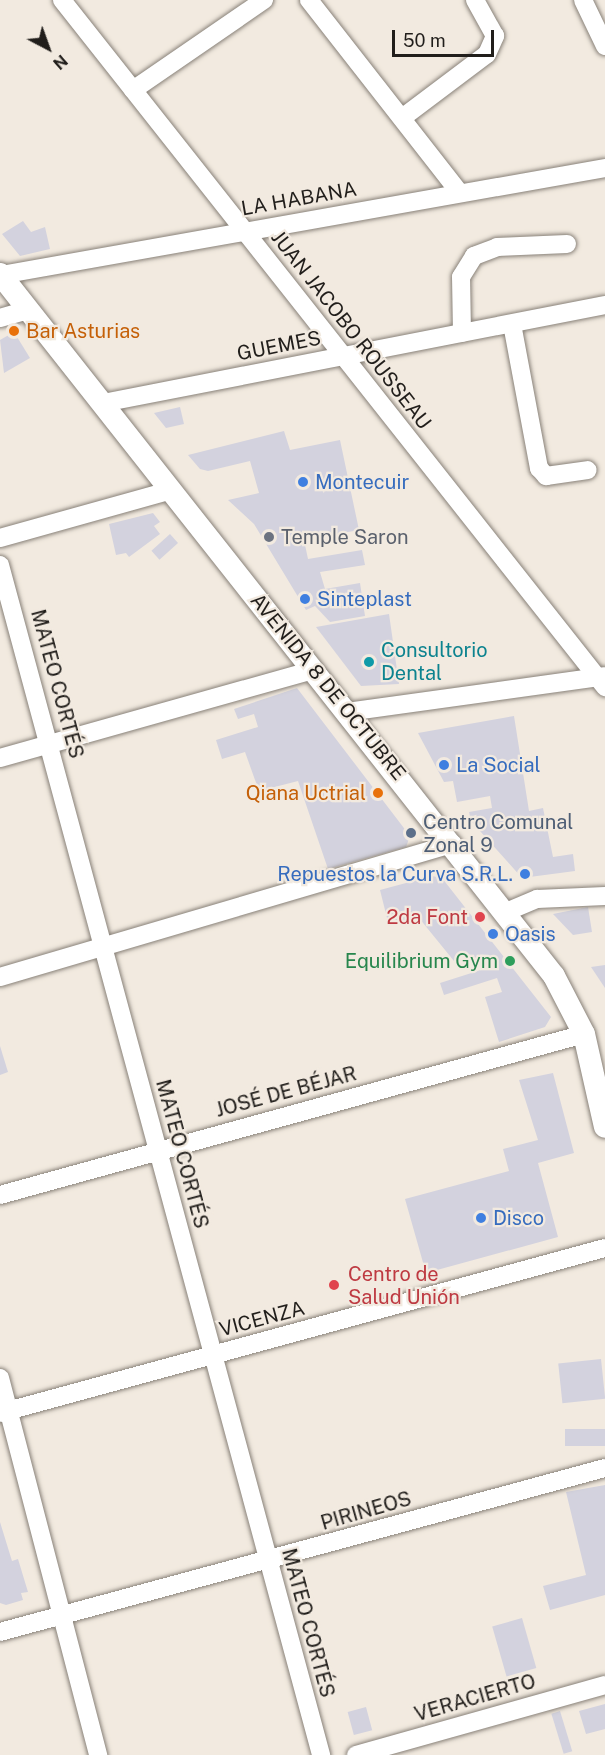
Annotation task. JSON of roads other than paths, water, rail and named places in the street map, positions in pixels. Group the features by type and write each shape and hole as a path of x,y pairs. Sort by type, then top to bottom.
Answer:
{"main road":[{"name":"AVENIDA 8 DE OCTUBRE","path":"0,275 507,912 566,994 584,1034 605,1127"}],"street":[{"name":"JUAN JACOBO ROUSSEAU","path":"62,0 602,680"},
{"path":"134,90 264,0"},
{"path":"309,0 460,193"},
{"path":"402,118 488,54 495,36 475,0"},
{"path":"583,0 605,46"},
{"name":"LA HABANA","path":"0,275 605,168"},
{"path":"462,333 462,277 474,256 497,247 567,244"},
{"name":"GUEMES","path":"103,403 605,305"},
{"path":"0,318 28,310"},
{"path":"512,324 538,468 546,476 588,470"},
{"path":"0,538 172,490"},
{"name":"MATEO CORTÉS","path":"0,565 321,1755"},
{"path":"0,758 313,670"},
{"path":"347,712 602,680"},
{"path":"0,977 453,844"},
{"path":"507,912 537,899 605,896"},
{"name":"JOSÉ DE BÉJAR","path":"0,1196 158,1150 584,1034"},
{"name":"VICENZA","path":"4,1411 605,1248"},
{"path":"0,1378 4,1411 99,1755"},
{"name":"PIRINEOS","path":"0,1632 268,1562 605,1468"},
{"name":"VERACIERTO","path":"356,1755 605,1685"}],"place":[{"name":"Bar Asturias","path":"14,331"},
{"name":"Montecuir","path":"303,482"},
{"name":"Temple Saron","path":"269,537"},
{"name":"Sinteplast","path":"305,599"},
{"name":"Consultorio Dental","path":"369,662"},
{"name":"La Social","path":"444,765"},
{"name":"Qiana Uctrial","path":"378,793"},
{"name":"Centro Comunal Zonal 9","path":"411,833"},
{"name":"Repuestos la Curva S.R.L.","path":"525,874"},
{"name":"2da Font","path":"480,917"},
{"name":"Oasis","path":"493,934"},
{"name":"Equilibrium Gym","path":"510,961"},
{"name":"Disco","path":"481,1218"},
{"name":"Centro de Salud Unión","path":"334,1285"}]}
